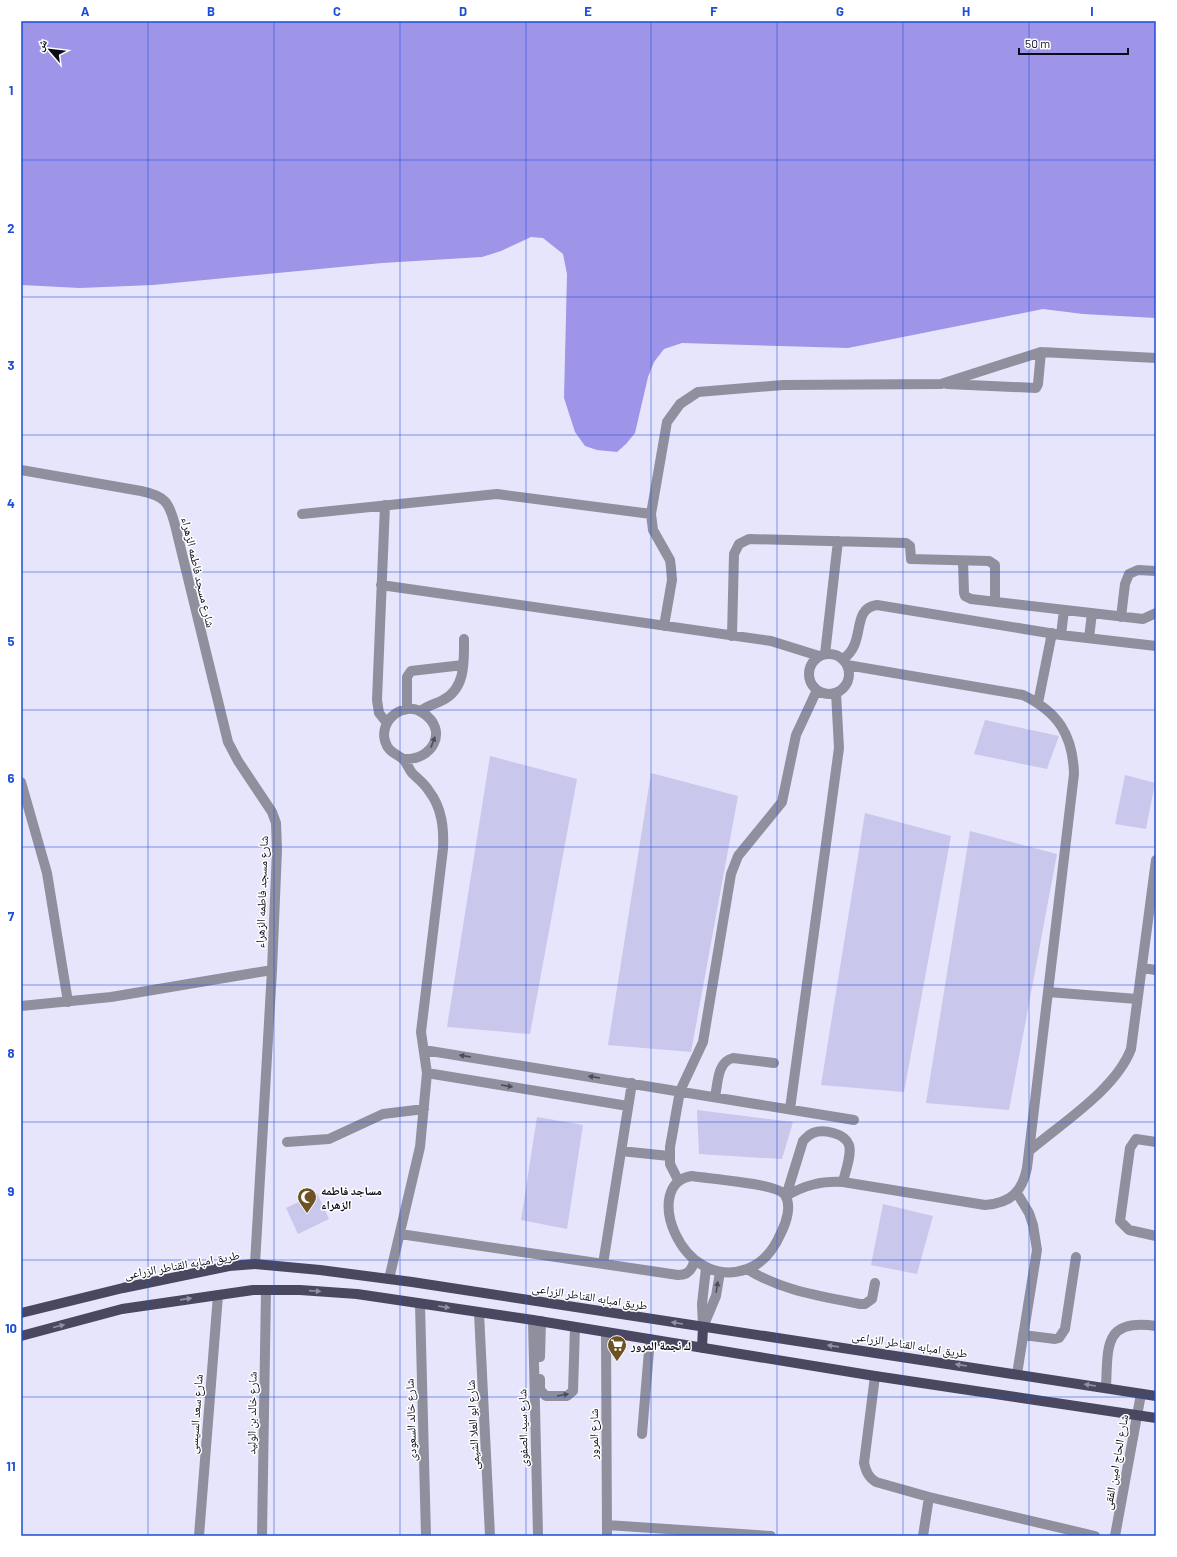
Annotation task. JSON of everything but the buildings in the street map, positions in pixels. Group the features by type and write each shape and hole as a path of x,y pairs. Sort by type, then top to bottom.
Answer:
{"main road":[{"name":"طريق امبابه القناطر الزراعى","path":"21,1313 123,1288 198,1272 229,1266 255,1264 328,1270 1156,1396"},
{"path":"21,1336 122,1310 218,1295 266,1290 300,1290 357,1294 480,1313 537,1320 875,1376 1156,1418"},
{"path":"702,1348 703,1327"}],"street":[{"path":"941,384 1041,352 1156,358"},
{"path":"664,626 672,580 671,568 668,554 653,530 651,514 667,422 680,404 698,392 783,384 941,384 1034,388 1038,384 1041,352"},
{"name":"شارع مسجد فاطمه الزهراء","path":"21,470 142,491 161,497 166,502 175,525 228,742 238,762 272,812 276,823 277,850 272,970 255,1264"},
{"path":"302,514 497,494 651,514"},
{"path":"385,505 376,700 379,713 387,723"},
{"path":"732,636 734,554 739,544 749,539 906,543 910,546 911,559 989,561 995,565 995,601"},
{"path":"382,585 771,641 822,655 838,656 845,662 849,672 846,684 836,693 829,694 817,690 812,685 808,672 810,666 822,655 838,541"},
{"path":"963,561 965,596 971,599 1143,618 1156,613"},
{"path":"1122,616 1125,584 1129,574 1138,570 1156,571"},
{"path":"845,662 856,644 863,613 866,608 877,605 1057,634 1156,646"},
{"path":"1038,703 1064,610"},
{"path":"1088,638 1092,613"},
{"path":"421,711 452,694 462,676 464,665 464,639"},
{"path":"786,1196 799,1188 828,1182 843,1182 985,1205 997,1204 1008,1200 1017,1193 1024,1181 1029,1151 1074,774 1073,758 1069,741 1062,726 1051,713 1038,703 1023,695 845,662"},
{"path":"407,709 406,677 411,671 464,665"},
{"path":"678,1180 669,1156 680,1091 702,1042 733,864 782,802 796,735 817,690"},
{"path":"790,1109 839,748 840,730 836,693"},
{"path":"407,709 421,711 429,717 434,725 436,734 434,744 429,752 412,760 403,759 395,755 387,745 384,732 387,723 392,716 399,711 407,709"},
{"path":"389,1279 418,1157 424,1109 427,1073 420,1032 444,833 442,818 437,803 429,790 413,773 403,759"},
{"path":"21,782 47,872 68,1002"},
{"path":"1029,1151 1110,1084 1126,1062 1131,1049 1156,860"},
{"path":"1142,968 1156,970"},
{"path":"21,1006 111,998 272,970"},
{"path":"1048,992 1137,999"},
{"path":"424,1050 854,1120"},
{"path":"715,1097 720,1067 728,1059 733,1058 774,1063"},
{"path":"427,1073 628,1106"},
{"path":"603,1264 632,1083"},
{"path":"287,1142 328,1139 383,1114 424,1109"},
{"path":"786,1196 774,1187 692,1176 678,1180 670,1192 668,1208 671,1224 685,1251 694,1261 706,1268 720,1272 734,1272 747,1269 759,1263 769,1255 777,1242 788,1212 786,1196 803,1141 807,1137 818,1132 840,1135 849,1144 850,1150 843,1182"},
{"path":"1156,1142 1136,1139 1130,1148 1120,1221 1129,1230 1156,1236"},
{"path":"621,1151 669,1156"},
{"path":"1017,1193 1029,1213 1033,1225 1037,1250 1017,1374"},
{"path":"400,1234 678,1275 689,1272 693,1267 694,1261"},
{"path":"1024,1335 1055,1339 1063,1334 1076,1257"},
{"path":"703,1327 702,1304 706,1268"},
{"path":"747,1269 782,1286 860,1304 865,1304 872,1299 875,1283"},
{"path":"703,1327 716,1296 720,1272"},
{"name":"شارع خالد بن الوليد","path":"262,1536 266,1290"},
{"name":"شارع سعد السيسى","path":"199,1536 218,1295"},
{"name":"شارع خالد السعودى","path":"420,1304 426,1536"},
{"name":"شارع ابو العلا الشيمى","path":"480,1313 490,1536"},
{"path":"537,1320 540,1390 546,1396 550,1397 567,1396 574,1387 575,1327"},
{"name":"شارع سيد الصفوى","path":"537,1320 538,1536"},
{"path":"1106,1388 1108,1350 1112,1338 1119,1329 1128,1324 1138,1323 1156,1326"},
{"name":"شارع المرور","path":"606,1332 606,1536"},
{"path":"642,1434 650,1339"},
{"path":"875,1376 864,1462 866,1471 876,1482 929,1497 1095,1536"},
{"name":"شارع الحاج امين الفقى","path":"1115,1536 1141,1394"},
{"path":"923,1536 929,1497"},
{"path":"606,1525 771,1536"}],"shaded area":[{"path":"21,21 1156,21 1156,318 1083,314 1043,309 848,348 682,343 664,349 654,362 648,377 635,433 617,452 597,450 585,446 575,432 564,398 567,274 563,254 543,238 531,237 501,251 482,257 382,263 153,285 80,288 21,285"}],"place":[{"name":"مساجد فاطمه الزهراء","path":"307,1214"},
{"name":"ك نجمة المرور","path":"617,1362"}]}
